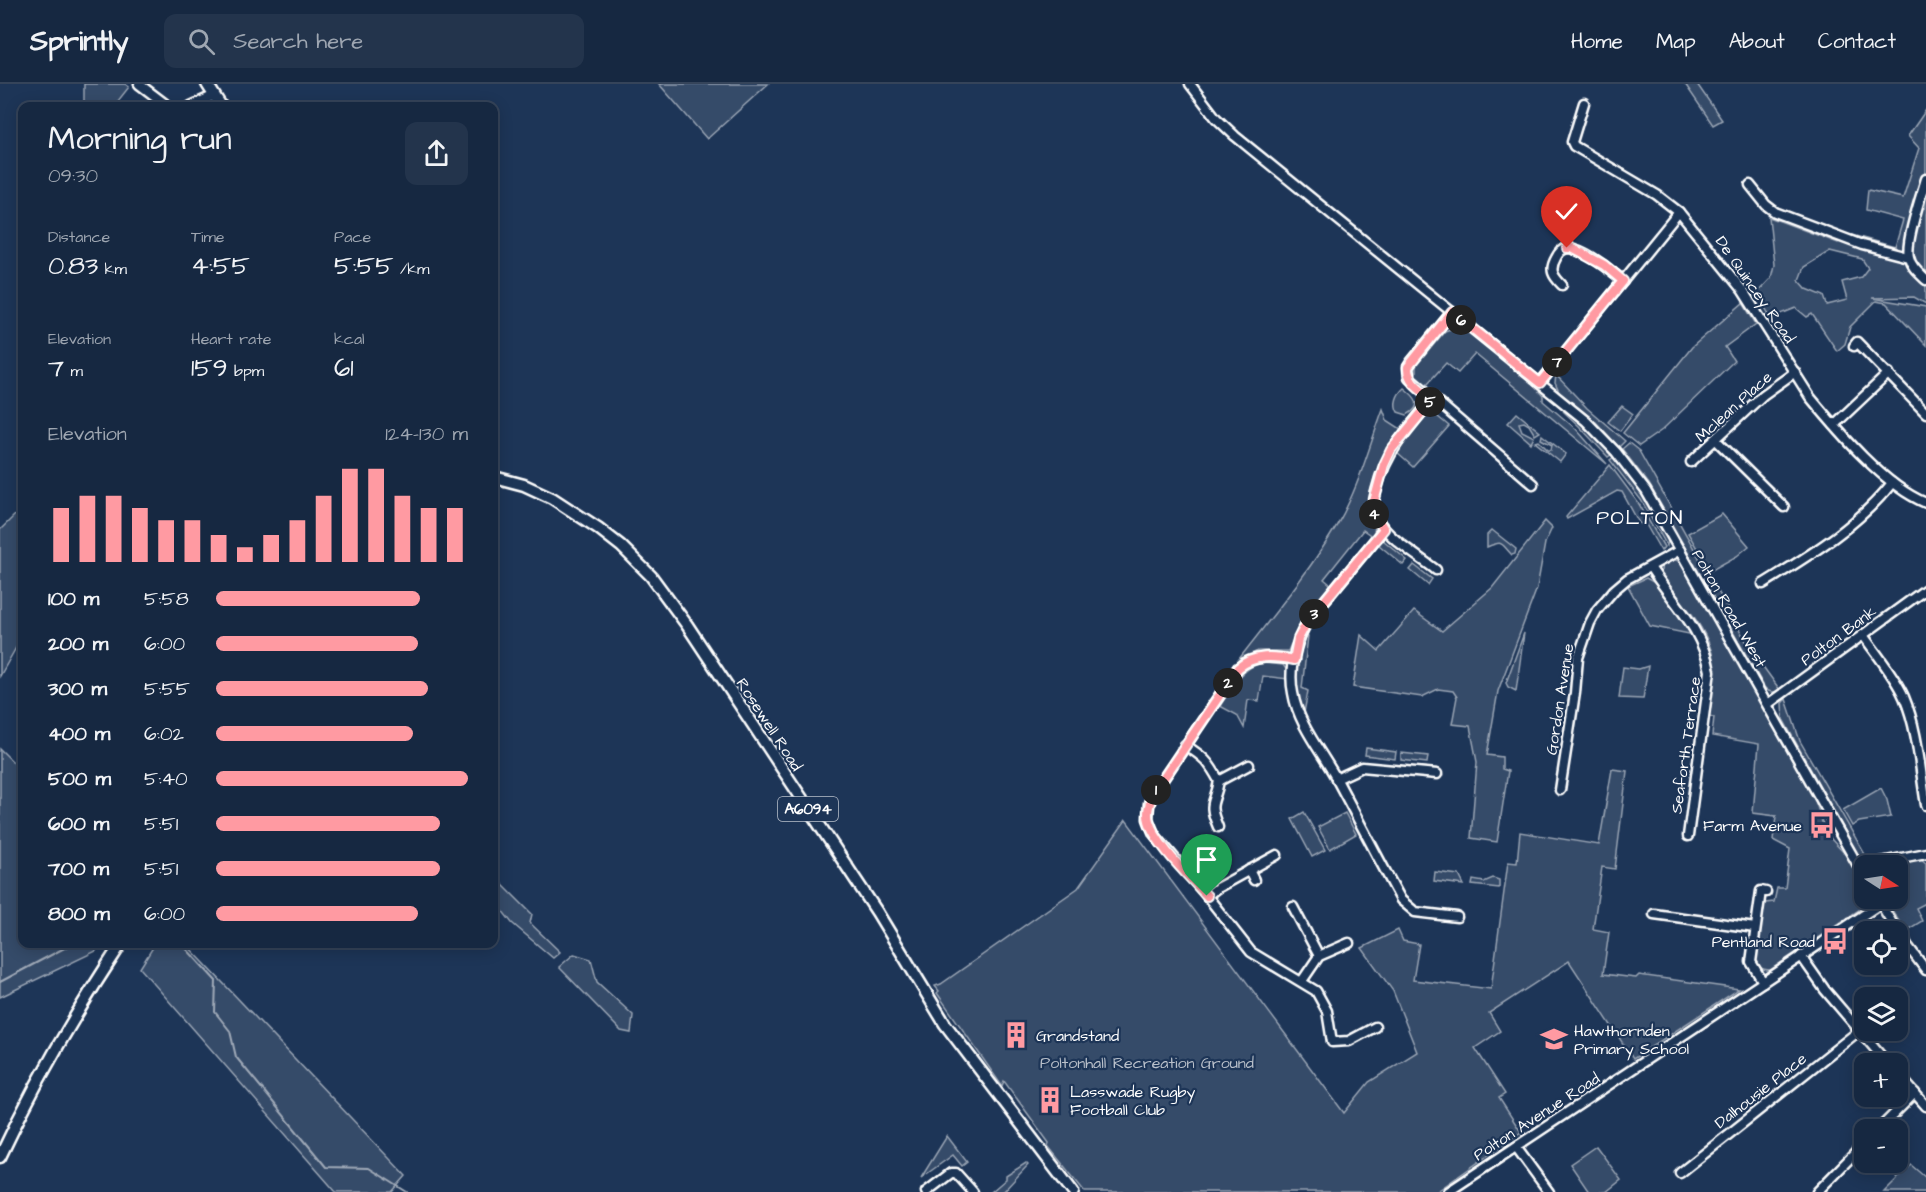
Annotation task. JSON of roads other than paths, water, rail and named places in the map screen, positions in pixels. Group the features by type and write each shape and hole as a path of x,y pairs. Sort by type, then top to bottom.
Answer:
{"main road":[{"path":"207,84 218,102"},
{"name":"Rosewell Road","path":"498,478 524,485 552,498 606,534 651,576 687,626 870,902 945,1024 1072,1192"},
{"path":"0,1156 54,1051 118,948"}],"street":[{"path":"139,84 163,102"},
{"name":"Polton Road West","path":"1190,84 1216,118 1235,136 1587,421 1616,452 1646,491 1854,858"},
{"path":"200,102 213,96"},
{"name":"De Quincey Road","path":"1584,103 1572,142 1574,147 1657,195 1679,212 1743,291 1810,397 1892,483 1926,503"},
{"path":"1926,179 1909,244 1908,257 1914,268 1926,280"},
{"path":"1750,185 1766,205 1775,212 1862,245 1908,257"},
{"path":"1540,383 1679,212"},
{"path":"1562,285 1551,271 1559,252 1567,248 1572,248 1604,265 1623,281"},
{"path":"1452,312 1408,367 1409,377 1533,484"},
{"path":"1854,346 1857,342 1926,413"},
{"name":"Mclean Place","path":"1691,462 1763,395 1795,372"},
{"path":"1834,424 1888,373"},
{"path":"1433,399 1397,443 1384,465 1373,505 1374,513 1384,529 1436,570"},
{"path":"1716,440 1784,507"},
{"path":"1763,584 1860,518 1892,483"},
{"path":"1384,529 1307,622 1298,639 1292,686 1297,710 1401,900 1415,912 1456,917"},
{"name":"Gordon Avenue","path":"1560,790 1578,658 1585,634 1598,610 1614,590 1627,579 1680,550"},
{"name":"Seaforth Terrace","path":"1650,567 1664,589 1685,612 1705,651 1710,670 1688,836"},
{"name":"Polton Bank","path":"1768,704 1926,589"},
{"path":"1863,635 1891,674 1904,698 1912,728 1926,806"},
{"path":"1294,660 1259,657 1238,668 1153,794 1149,803 1148,819 1154,834 1251,952 1302,981 1316,992 1327,1011 1332,1042 1349,1041 1375,1028"},
{"path":"1185,745 1203,756 1219,782"},
{"path":"1218,827 1211,810 1219,782 1249,765"},
{"path":"1336,779 1362,767 1437,774"},
{"path":"1908,857 1926,853"},
{"path":"1207,896 1217,888 1277,855"},
{"path":"1249,870 1254,880"},
{"path":"1763,982 1751,962 1761,891 1766,892"},
{"path":"1293,908 1319,956"},
{"name":"Polton Avenue Road","path":"1448,1192 1763,982 1868,909"},
{"path":"1884,909 1926,970"},
{"path":"1654,914 1755,928"},
{"path":"1302,981 1319,956 1348,943"},
{"path":"1801,956 1854,1023"},
{"name":"Dalhousie Place","path":"1680,1173 1854,1035"},
{"path":"1869,1041 1879,1053"},
{"path":"1908,1086 1926,1106"},
{"path":"1889,1119 1914,1093"},
{"path":"1516,1147 1549,1192"},
{"path":"1817,1192 1854,1154"},
{"path":"926,1192 951,1173 956,1173 973,1192"}],"waterway":[{"path":"0,982 64,948"},
{"path":"186,948 216,981 215,1012 230,1031 236,1057 326,1167 369,1168 407,1192"}],"place":[{"name":"Farm Avenue","path":"1822,825"},
{"name":"Pentland Road","path":"1835,941"},
{"name":"Grandstand","path":"1016,1035"},
{"name":"Hawthornden Primary School","path":"1554,1039"},
{"name":"Lasswade Rugby Football Club","path":"1050,1100"}],"district":[{"name":"POLTON","path":"1640,517"}],"park label":[{"name":"Poltonhall Recreation Ground","path":"1147,1062"}]}
